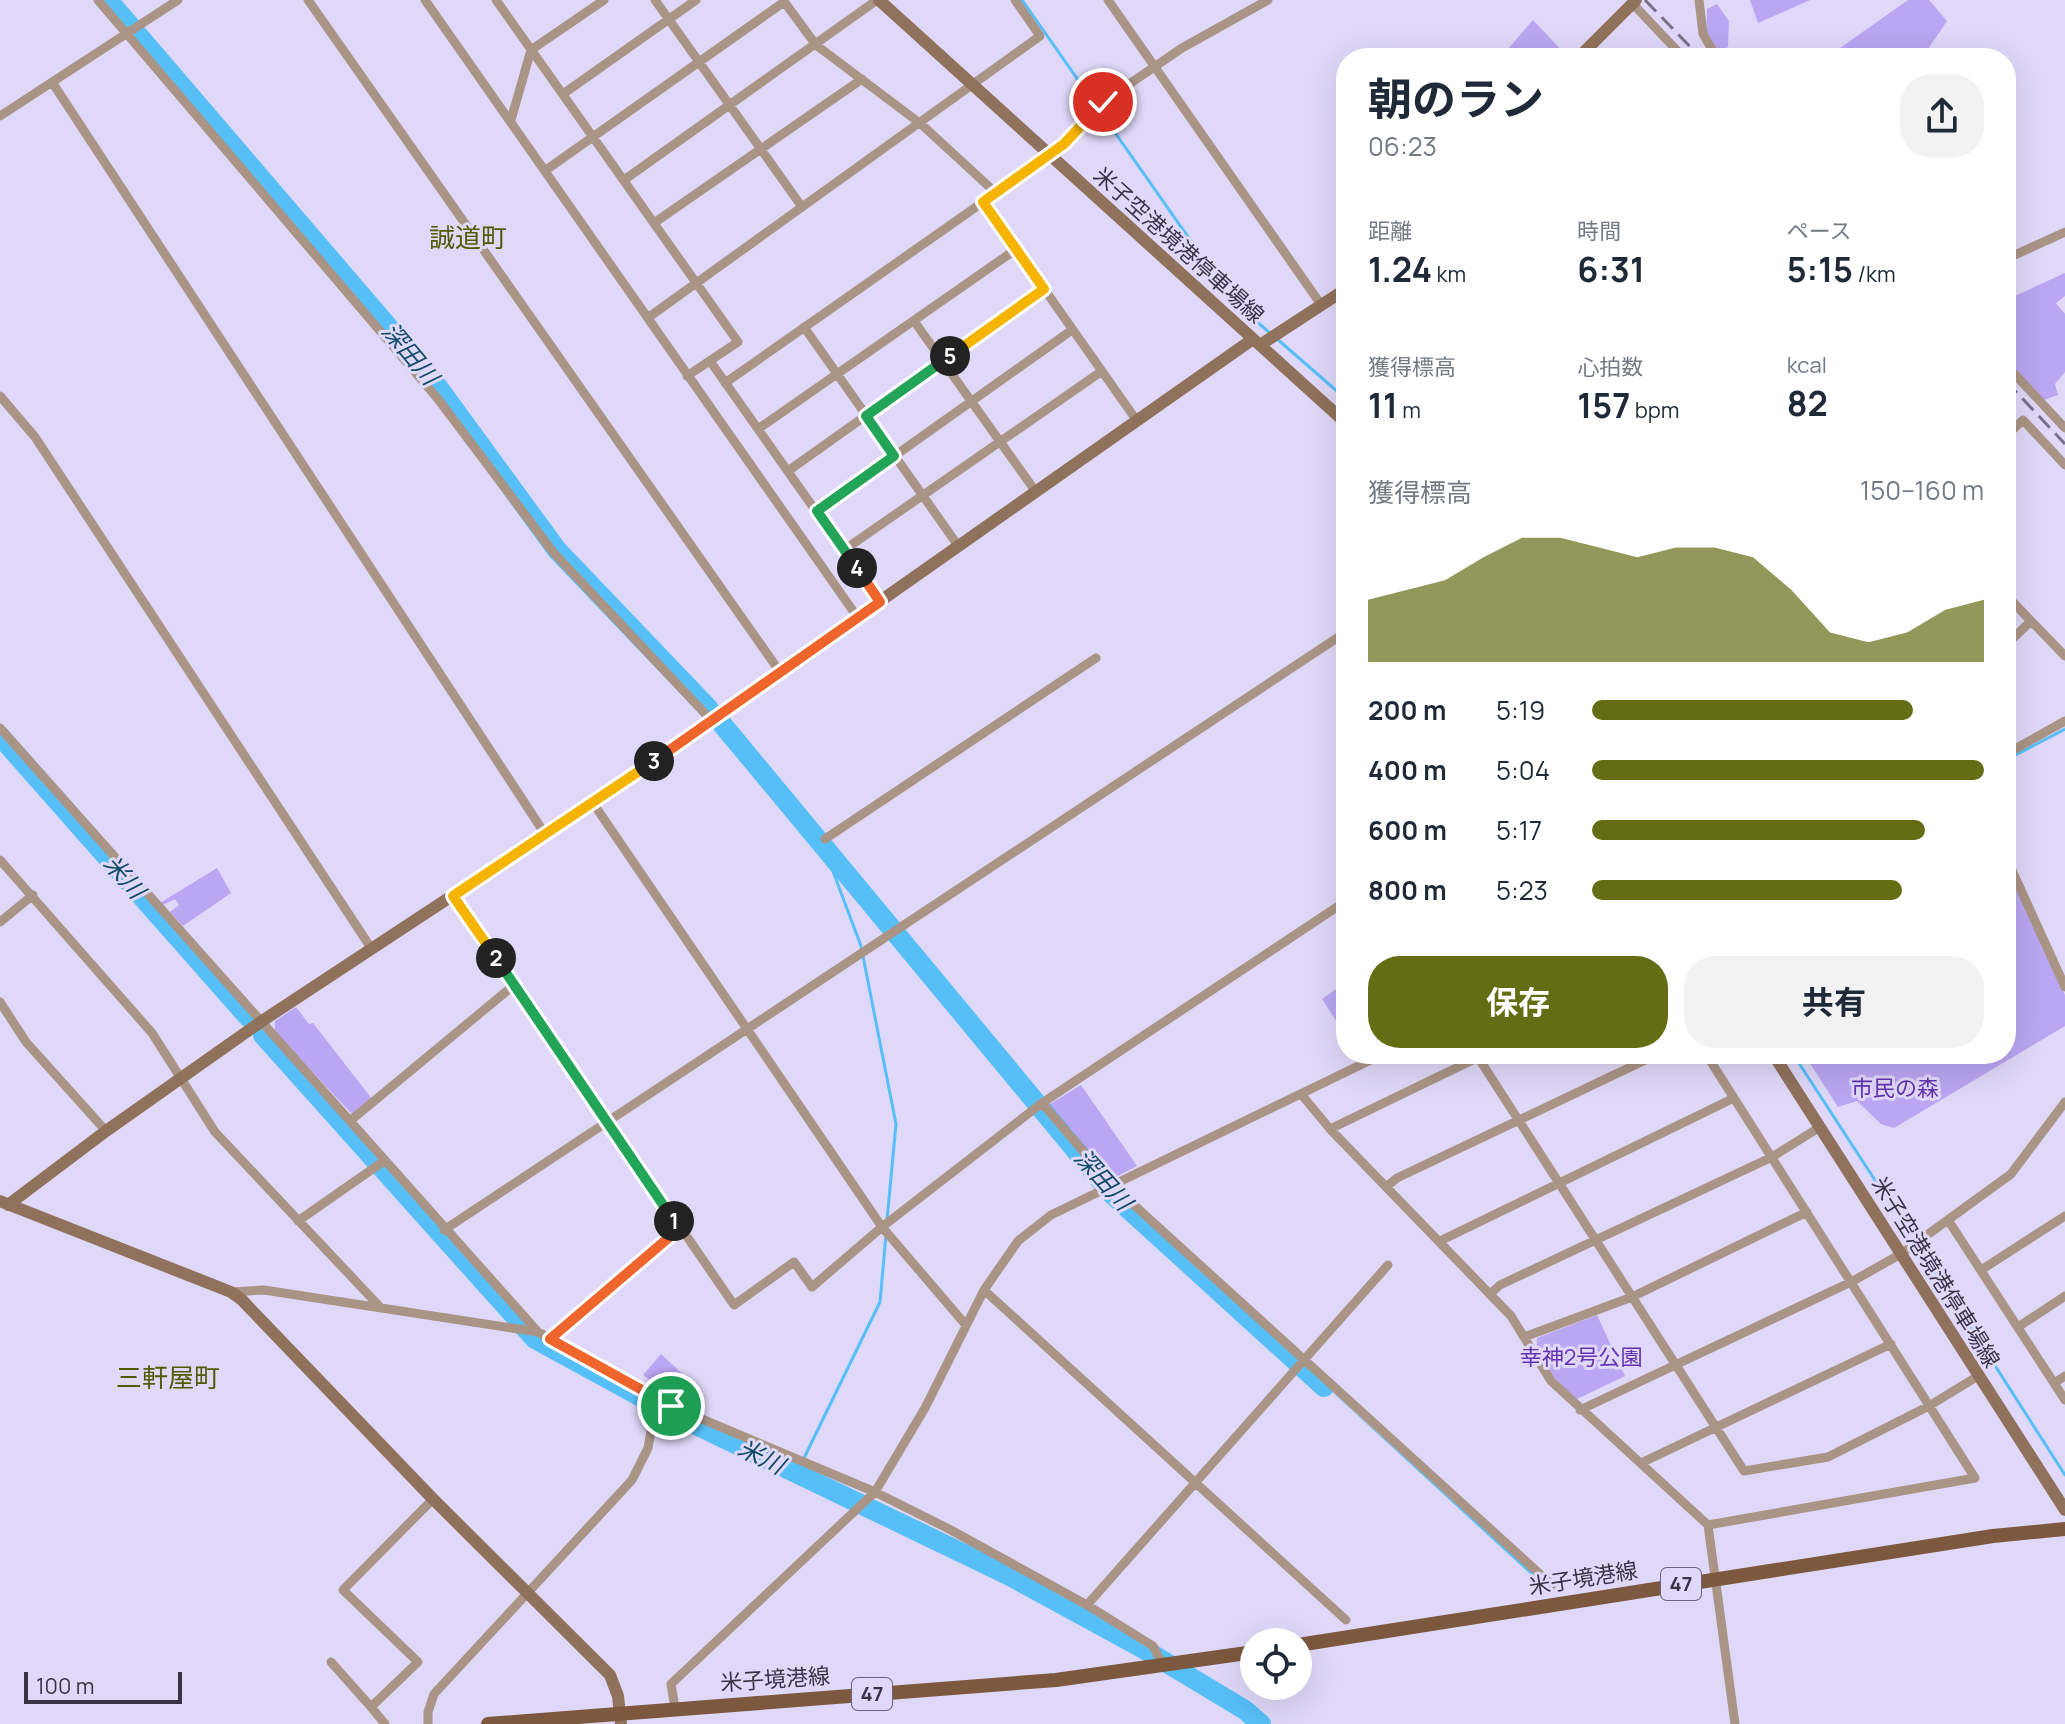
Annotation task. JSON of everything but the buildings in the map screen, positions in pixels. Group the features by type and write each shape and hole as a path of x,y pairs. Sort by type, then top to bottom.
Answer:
{"main road":[{"name":"米子境港線","path":"1312,1643 1993,1536 2065,1529"},
{"name":"米子境港線","path":"488,1724 621,1718 675,1708 1056,1680 1240,1654"}],"street":[{"path":"98,0 438,399 553,552 712,721"},
{"path":"0,116 178,0"},
{"path":"308,0 780,672"},
{"path":"425,0 858,618"},
{"path":"496,0 738,342 687,376"},
{"path":"511,120 531,50 604,0"},
{"path":"655,0 802,207"},
{"path":"563,94 696,0"},
{"path":"624,180 878,0"},
{"name":"米子空港境港停車場線","path":"878,0 1336,414"},
{"path":"649,317 1040,36 1015,0"},
{"path":"1108,0 1322,306"},
{"path":"725,383 1049,155 1103,102 1155,67 1268,0"},
{"path":"1699,0 1703,34 1711,48"},
{"path":"546,170 784,1 816,45 921,124 996,193"},
{"path":"1588,48 1634,2 1675,48"},
{"path":"654,223 862,79"},
{"path":"52,82 545,834"},
{"path":"983,202 1137,421"},
{"path":"2016,254 2065,232"},
{"path":"758,429 1015,250"},
{"path":"788,471 1044,289"},
{"path":"4,1203 262,1021 712,721 1137,421 1257,342 1336,296"},
{"path":"914,321 1036,492"},
{"path":"804,327 959,547"},
{"path":"817,511 1072,330"},
{"path":"710,361 880,602"},
{"path":"844,550 1102,371"},
{"path":"2016,376 2065,428"},
{"path":"0,396 43,449 371,948"},
{"path":"2016,427 2023,420 2065,465"},
{"path":"2016,606 2065,656"},
{"path":"2016,635 2030,622"},
{"path":"444,1230 1336,639"},
{"path":"825,839 1096,658"},
{"path":"2016,748 2065,721"},
{"path":"0,728 538,1332 661,1401 875,1492 1087,1605 1153,1646 1163,1665"},
{"path":"593,803 882,1227 965,1324"},
{"path":"0,860 134,1011 182,1077 215,1132 380,1307"},
{"path":"2016,879 2065,987"},
{"path":"0,922 33,895"},
{"path":"453,896 734,1305 794,1262 812,1287 882,1227 1042,1103 1336,908"},
{"path":"350,1121 514,985"},
{"path":"0,1002 26,1042 106,1131"},
{"path":"675,1708 671,1684 875,1492 925,1408 984,1290 1018,1241 1051,1215 1362,1064"},
{"path":"1330,1129 1462,1064"},
{"path":"1485,1064 1519,1123 1744,1471 1828,1457 1929,1406 1978,1376"},
{"path":"1386,1187 1397,1178 1519,1123 1638,1064"},
{"path":"1708,1525 1975,1478 1712,1064"},
{"name":"米子空港境港停車場線","path":"1779,1064 2065,1510"},
{"path":"1301,1094 1330,1129 1491,1293 1524,1337 1551,1381 1708,1525 1735,1724"},
{"path":"1440,1241 1734,1098"},
{"path":"1580,1410 1851,1282 1901,1254 2011,1174 2065,1102"},
{"path":"1042,1103 1112,1185 1552,1585"},
{"path":"1491,1293 1500,1285 1772,1157 1820,1127"},
{"path":"298,1221 384,1161"},
{"path":"4,1203 231,1292 610,1675 621,1718"},
{"path":"1524,1337 1632,1297 1807,1212"},
{"path":"1981,1270 2065,1216"},
{"path":"1948,1220 2065,1400"},
{"path":"550,1339 680,1228"},
{"path":"1087,1605 1388,1265"},
{"path":"231,1292 249,1288 538,1332"},
{"path":"984,1290 1346,1620"},
{"path":"2018,1327 2065,1296"},
{"path":"1641,1463 1891,1344"},
{"path":"2054,1383 2065,1376"},
{"path":"428,1724 434,1694 632,1480 648,1448 654,1415 661,1401"},
{"path":"371,1707 418,1662 343,1590 433,1499"},
{"path":"331,1662 385,1724"}],"green space":[{"path":"1750,0 1810,0 1758,23"},
{"path":"1908,0 1929,0 1947,21 1929,48 1840,48"},
{"path":"1717,4 1729,21 1726,48 1716,48 1706,34 1707,9"},
{"path":"1533,20 1559,48 1509,48"},
{"path":"2065,273 2065,296 2056,303 2065,314 2065,372 2055,384 2058,395 2044,400 2016,369 2016,295"},
{"path":"217,868 231,893 183,926 170,912 179,905 175,899 163,905 160,903"},
{"name":"市民の森","path":"2016,888 2065,995 2065,1026 2016,1055"},
{"path":"1336,989 1336,1021 1322,999"},
{"path":"296,1007 309,1024 313,1023 372,1099 352,1114 275,1032 275,1021"},
{"name":"市民の森","path":"1810,1064 2001,1064 1894,1128 1881,1124 1857,1101 1838,1107"},
{"path":"1081,1085 1137,1166 1110,1180 1049,1109 1050,1104"},
{"name":"幸神2号公園","path":"1597,1315 1625,1376 1577,1399 1544,1364 1537,1338"},
{"path":"661,1354 692,1383 673,1396 643,1375"}],"water":[{"path":"1306,1368 1543,1582 1541,1584"}],"waterway":[{"name":"深田川","path":"108,0 427,372 557,550 709,709"},
{"path":"1022,0 1233,301 1271,334"},
{"path":"1276,338 1336,390"},
{"name":"深田川","path":"722,724 1112,1194 1324,1387"},
{"path":"2016,755 2065,729"},
{"name":"米川","path":"0,736 249,1018"},
{"path":"822,842 861,946 896,1124 887,1220"},
{"name":"米川","path":"263,1035 535,1339 665,1410 1010,1576 1142,1648 1245,1710 1261,1724"},
{"path":"1800,1064 1910,1234"},
{"path":"804,1458 880,1302 886,1235"},
{"path":"1921,1250 2065,1475"}],"railway":[{"path":"1645,0 1691,48"},
{"path":"2016,392 2065,444"}],"district":[{"name":"誠道町","path":"468,238"},
{"name":"三軒屋町","path":"168,1378"}],"route":[{"path":"671,1406 550,1339 680,1228 453,896 593,803 880,602 817,511 894,456 866,416 1044,289 983,202 1064,144 1103,102"}]}
